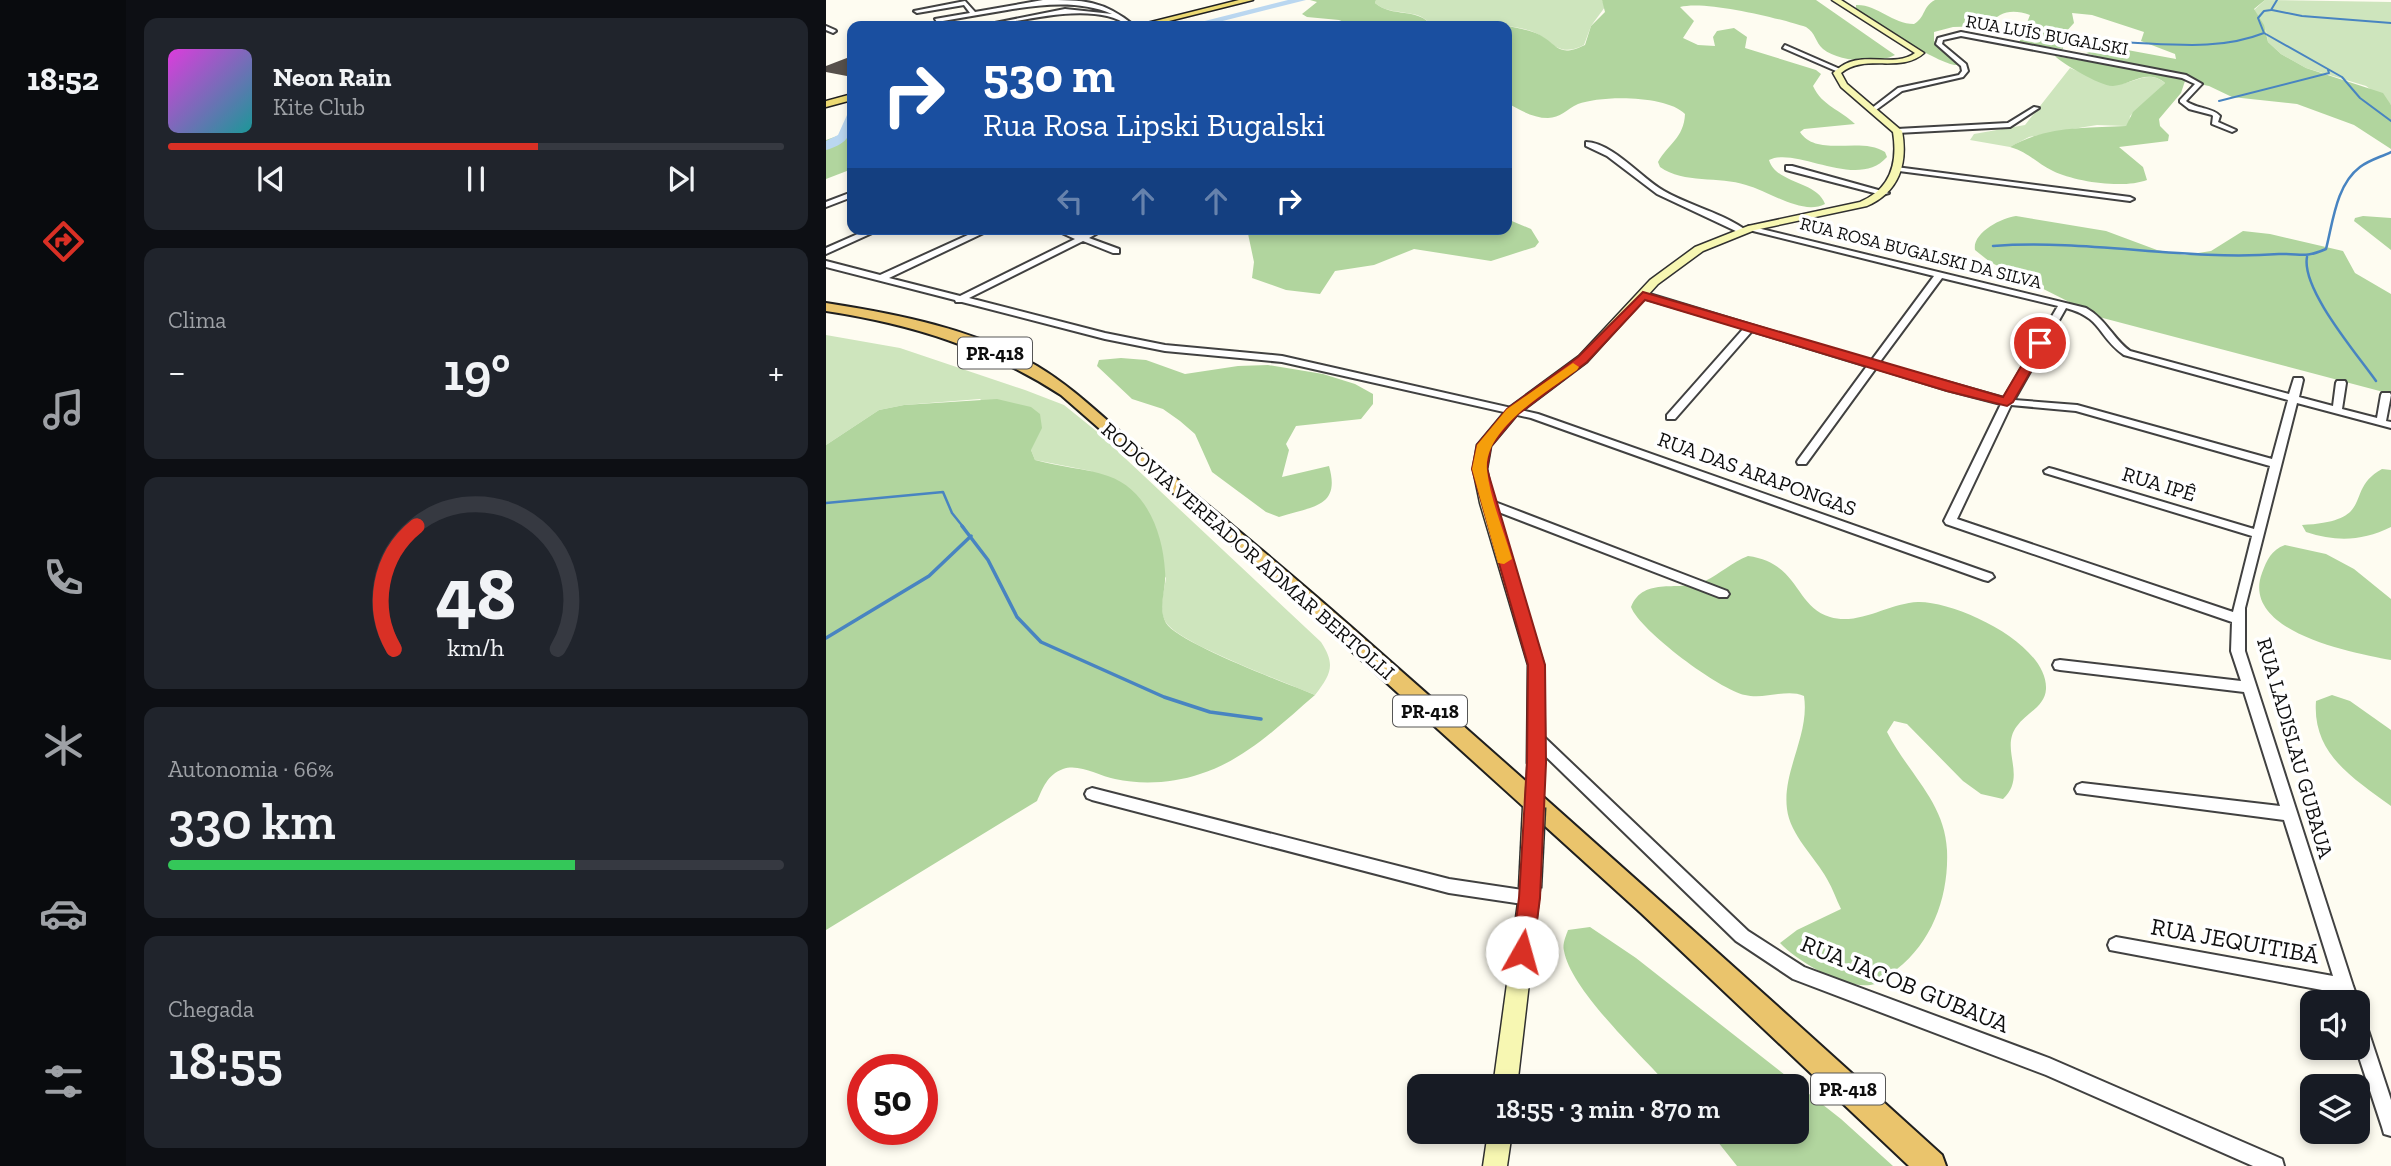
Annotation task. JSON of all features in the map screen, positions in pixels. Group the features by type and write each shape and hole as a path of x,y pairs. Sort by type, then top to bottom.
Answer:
{"highway":[{"name":"RODOVIA VEREADOR ADMAR BERTOLLI","path":"826,307 885,316 964,339 1028,368 1067,392 1125,445 1289,583 1650,905 1931,1166"}],"main road":[{"path":"1160,21 1249,0"},
{"path":"1507,1074 1530,893 1537,739 1536,665 1487,503 1479,469 1484,445 1512,412 1583,359 1669,270 1699,249 1747,229 1863,204 1885,193 1899,169 1897,131 1844,85 1839,79 1838,70 1854,63 1912,59 1920,53 1836,0"},
{"path":"826,98 847,96"},
{"path":"826,104 847,97"},
{"path":"1495,1166 1498,1144"}],"street":[{"path":"937,20 1053,0 1100,3 1126,21"},
{"path":"918,11 965,3 973,13"},
{"path":"905,6 928,15"},
{"path":"1009,7 1018,19"},
{"path":"1008,21 1073,11 1119,16"},
{"name":"RUA LUÍS BUGALSKI","path":"1874,109 1900,89 1961,76 1965,71 1964,65 1940,44 1940,39 1947,35 1961,34 2185,76 2199,84 2182,101 2191,108 2214,113 2217,116 2214,122 2232,130"},
{"path":"1785,47 1838,70"},
{"path":"1897,131 2010,125 2036,107"},
{"path":"1589,144 1610,153 1660,192 1747,229"},
{"path":"1789,168 1885,193"},
{"path":"1899,169 2130,199"},
{"path":"826,205 847,196"},
{"name":"RUA ROSA BUGALSKI DA SILVA","path":"1747,229 2083,310"},
{"path":"826,251 863,235"},
{"path":"879,279 975,235"},
{"path":"1071,235 1116,251"},
{"path":"959,300 1089,235"},
{"name":"RUA DAS ARAPONGAS","path":"826,264 1116,339 1166,348 1282,359 1555,422 1988,577"},
{"path":"1802,462 1939,275"},
{"path":"1643,295 2007,402 2077,408 2276,464"},
{"path":"2063,305 2007,402 1950,521 2238,619"},
{"path":"2083,310 2096,316 2105,325 2116,346 2127,353 2386,424 2386,395"},
{"path":"1671,417 1749,328"},
{"name":"RUA LADISLAU GUBAUA","path":"2298,380 2257,534 2238,619 2238,651 2345,990"},
{"path":"2337,411 2341,383"},
{"name":"RUA IPÊ","path":"2049,471 2257,534"},
{"path":"1487,503 1723,594"},
{"path":"2060,665 2250,687"},
{"name":"RUA JACOB GUBAUA","path":"1537,739 1742,936 1799,973 2049,1067 2276,1166"},
{"path":"2082,789 2290,814"},
{"path":"1093,794 1449,886 1530,893"},
{"name":"RUA JEQUITIBÁ","path":"2116,945 2324,990"},
{"path":"2369,1060 2391,1127"}],"green space":[{"path":"1310,0 1376,0 1375,3 1382,8 1420,16 1427,21 1342,21 1302,14 1317,2"},
{"path":"1376,0 1602,0 1605,7 1591,26 1584,45 1567,50 1531,31 1512,27 1512,21 1427,21 1420,16 1389,10 1375,3"},
{"path":"1602,0 1816,0 1895,55 1879,60 1839,57 1823,49 1806,27 1760,15 1706,6 1680,7 1694,21 1683,38 1698,45 1715,46 1713,37 1717,31 1734,28 1747,37 1745,48 1816,70 1821,74 1813,86 1817,93 1855,124 1804,129 1800,132 1817,144 1875,148 1885,152 1887,157 1874,166 1860,170 1795,158 1769,160 1780,174 1814,191 1821,196 1825,204 1806,207 1736,182 1680,176 1660,167 1658,162 1679,135 1685,114 1664,103 1602,99 1578,104 1552,118 1532,115 1512,106 1512,27 1536,33 1559,49 1576,49 1585,45 1591,26 1605,12"},
{"path":"1935,0 2265,0 2254,9 2264,25 2268,42 2281,54 2306,68 2383,93 2391,105 2391,149 2354,125 2297,104 2232,97 2209,86 2185,81 2181,93 2159,119 2160,126 2169,135 2168,141 2119,147 2143,167 2147,180 2113,184 2063,175 2010,147 2037,135 2052,132 2126,126 2133,112 2165,83 2145,77 2120,85 2108,85 2082,74 2055,56 2145,71 2086,53 2111,47 2176,59 2175,54 2141,41 2144,32 2092,15 2072,13 2074,23 2064,34 2063,49 2019,43 2030,15 2012,12 2002,14 1988,26 1953,27 1934,32 1934,41 1957,62 1957,65 1949,64 1890,32 1856,8 1856,5 1864,6 1899,21 1914,24"},
{"path":"2265,0 2391,2 2391,105 2366,86 2306,68 2281,54 2268,42 2266,31 2253,11"},
{"path":"2070,68 2111,84 2147,77 2165,83 2130,116 2126,126 2097,125 2060,131 2029,137 2010,147 1970,140 1974,134 2025,125"},
{"path":"847,124 847,171 826,179 826,140 840,135"},
{"path":"2016,216 2106,231 2157,250 2185,255 2211,251 2243,231 2270,234 2343,251 2355,273 2391,294 2391,394 2099,317 1990,262 1975,250 1978,238 1989,227"},
{"path":"2355,218 2391,218 2391,250 2354,221"},
{"path":"1512,221 1531,229 1539,242 1535,247 1491,261 1414,249 1374,265 1335,271 1320,294 1286,290 1252,278 1254,262 1248,235 1512,235"},
{"path":"826,335 900,348 1064,405 1095,430 1321,642 1329,657 1330,669 1315,695 1215,653 1178,634 1168,625 1163,615 1166,578 1091,471 1035,460 1031,450 980,399 904,405 879,410 826,445"},
{"path":"1099,360 1146,360 1185,374 1238,366 1268,365 1323,374 1355,384 1373,394 1373,404 1361,419 1296,426 1286,444 1289,450 1282,477 1329,466 1331,490 1321,503 1279,517 1266,512 1212,472 1195,434 1180,421 1163,409 1132,399 1097,366"},
{"path":"997,399 1031,407 1040,414 1042,428 1031,450 1035,460 1108,476 1122,482 1143,502 1156,528 1164,557 1162,611 1166,623 1211,652 1315,695 1247,751 1216,768 1190,777 1136,782 1076,768 1063,769 1046,782 1037,801 826,930 826,445 879,410 904,405"},
{"path":"2382,469 2391,470 2391,527 2370,535 2339,539 2306,532 2302,525 2341,518 2351,511 2363,486"},
{"path":"2285,545 2326,554 2354,569 2391,599 2391,660 2352,652 2304,636 2283,625 2268,610 2260,593 2262,573 2273,553"},
{"path":"1748,556 1778,567 1809,604 1830,617 1852,619 1918,602 1954,609 1976,617 2016,641 2032,656 2043,672 2045,695 2012,735 2013,781 2003,799 1981,794 1963,781 1907,724 1894,721 1887,732 1940,817 1945,833 1947,867 1942,900 1929,931 1910,958 1887,978 1875,984 1852,984 1824,974 1799,959 1780,943 1797,930 1841,909 1827,879 1793,828 1787,809 1788,781 1803,725 1804,696 1790,693 1753,696 1733,691 1664,644 1637,617 1631,607 1645,591 1705,581"},
{"path":"2332,695 2350,701 2391,730 2391,806 2350,774 2328,750 2317,720 2316,701"},
{"path":"1590,927 1636,958 1784,1074 1658,1074 1609,1022 1579,984 1569,967 1564,948 1568,930"},
{"path":"1809,1094 1893,1166 1737,1166 1720,1144 1809,1144"}],"building":[{"path":"847,58 847,76 826,72 826,66"}],"waterway":[{"path":"1211,21 1301,0"},
{"path":"2264,33 2258,18 2264,11 2271,10 2277,0"},
{"path":"2272,10 2302,16 2391,23"},
{"path":"2115,42 2171,45 2228,43 2264,33"},
{"path":"2264,33 2342,77 2360,98 2391,121"},
{"path":"2219,101 2329,73 2328,70"},
{"path":"826,146 843,137 847,129"},
{"path":"1993,246 2065,245 2208,255 2312,254 2326,249 2337,205 2352,175 2364,165 2391,152"},
{"path":"2307,257 2307,270 2321,303 2376,381"},
{"path":"826,503 943,492 952,513 964,528"},
{"path":"962,526 970,537"},
{"path":"826,638 929,576 970,537"},
{"path":"970,537 988,560 1017,617 1041,642 1164,697 1210,712 1261,719"}],"slow traffic":[{"path":"1504,559 1479,469 1484,445 1512,412 1573,367"}],"route":[{"path":"1522,952 1530,898 1537,739 1536,665 1479,469 1484,445 1512,412 1583,359 1643,295 1951,388 2007,402 2040,343"}]}
